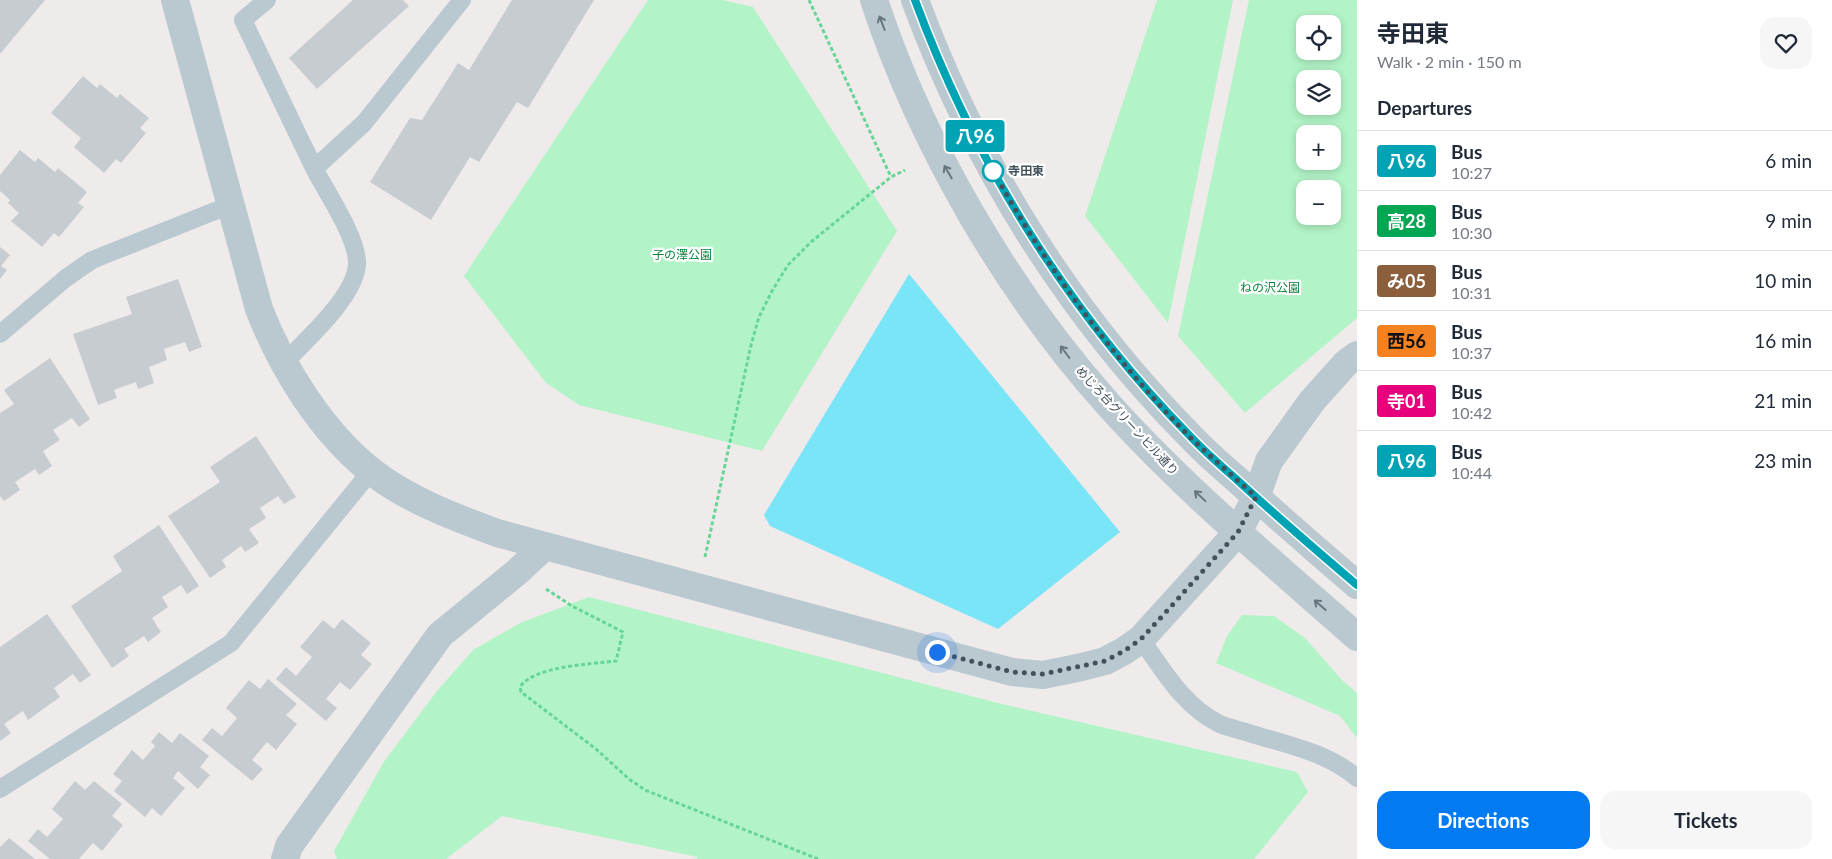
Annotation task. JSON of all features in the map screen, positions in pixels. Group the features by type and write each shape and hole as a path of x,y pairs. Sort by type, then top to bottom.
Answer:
{"street":[{"path":"175,0 259,309 270,338 284,363 309,402 332,432 372,471 410,496 457,519 497,533 1012,672 1043,674 1082,667 1105,661 1141,639 1238,532 1256,497 1269,461 1312,401 1346,364 1357,355"},
{"name":"めじろ台グリーンヒル通り","path":"874,0 911,94 945,165 994,250 1032,309 1079,370 1165,464 1238,532 1357,637"},
{"path":"915,0 940,63 1005,194 1053,270 1101,334 1164,409 1192,439 1357,585"},
{"path":"285,859 289,846 440,635 517,572 545,546"}],"lane":[{"path":"267,0 243,20 315,168 354,242 358,264 352,285 337,306 284,363"},
{"path":"315,168 364,122 462,0"},
{"path":"0,334 66,278 92,260 230,206"},
{"path":"0,789 231,643 372,471"},
{"path":"1141,639 1170,680 1192,705 1220,724 1319,754 1346,769 1357,778"}],"path":[{"path":"809,0 891,177"},
{"path":"703,565 740,389 759,317 772,291 788,265 810,242 891,177 905,170"},
{"path":"541,585 572,606 623,632 616,661 546,670 523,683 520,687 521,692 596,749 645,790 818,859"}],"green space":[{"name":"子の澤公園","path":"648,0 723,0 753,7 897,231 762,451 579,405 546,383 464,276"},
{"path":"1157,0 1233,0 1168,323 1085,216"},
{"name":"ねの沢公園","path":"1249,0 1355,0 1357,1 1357,318 1245,413 1178,336"},
{"path":"589,597 998,703 1297,772 1308,792 1254,859 697,859 697,857 502,816 446,859 337,859 334,851 383,763 437,691 473,650 520,623"},
{"path":"1242,615 1274,616 1305,638 1342,680 1357,693 1357,738 1340,716 1216,663 1227,636"}],"water":[{"path":"909,274 1120,532 998,629 770,526 764,515"}],"building":[{"path":"0,0 45,0 0,54"},
{"path":"353,0 403,0 409,6 317,89 289,58"},
{"path":"512,0 594,0 528,108 517,102 479,162 470,157 431,220 370,182 410,118 422,120 458,63 469,70"},
{"path":"83,76 97,88 100,84 117,98 120,94 149,118 140,128 146,133 121,163 116,159 104,173 74,147 81,138 51,113"},
{"path":"20,150 35,162 38,158 55,172 58,168 87,192 78,203 84,207 59,237 54,233 42,247 11,221 19,213 8,203 10,200 0,191 0,175"},
{"path":"0,247 10,255 1,266 7,270 0,279"},
{"path":"178,279 202,347 189,352 185,342 164,349 167,360 149,367 154,383 138,389 136,382 114,390 117,398 98,405 73,334 132,314 126,297"},
{"path":"50,358 90,419 79,427 72,418 53,430 60,440 43,451 52,466 39,475 35,469 15,482 20,490 4,501 0,496 0,413 14,404 4,390"},
{"path":"256,436 296,497 284,504 278,496 260,508 266,518 249,529 259,543 245,552 241,546 222,560 226,567 210,578 168,516 220,482 210,467"},
{"path":"159,525 199,586 187,594 181,585 162,597 168,607 152,618 161,632 148,642 144,636 124,649 129,656 112,668 71,606 122,571 113,556"},
{"path":"47,614 91,675 80,683 73,674 54,688 60,697 28,720 23,711 4,724 11,733 0,741 0,647"},
{"path":"342,619 371,643 361,655 372,664 350,690 340,682 326,699 337,708 326,721 276,679 286,667 296,676 312,657 300,647 323,620 334,629"},
{"path":"268,679 297,704 286,715 297,724 276,750 267,742 252,760 263,769 252,781 202,740 212,728 222,736 237,718 226,708 249,680 260,689"},
{"path":"159,732 172,743 180,733 209,756 200,767 210,775 198,789 178,771 173,778 185,788 161,816 152,808 145,817 114,791 122,781 113,774 132,750 143,760 155,746 151,742"},
{"path":"75,781 85,790 94,781 122,804 112,816 123,825 102,851 93,843 79,859 50,859 28,841 38,829 47,837 63,819 52,809"},
{"path":"9,838 35,859 0,859 0,847"}],"bus line":[{"name":"八96","path":"915,0 933,48 983,153 1028,232 1076,302 1164,409 1192,439 1357,585"}],"place":[{"name":"寺田東","path":"993,171"}],"route":[{"path":"937,652 1012,672 1043,674 1105,661 1141,639 1166,612 1238,532 1256,497 1192,439 1164,409 1101,334 1053,270 1005,194 991,167 993,171"}]}
